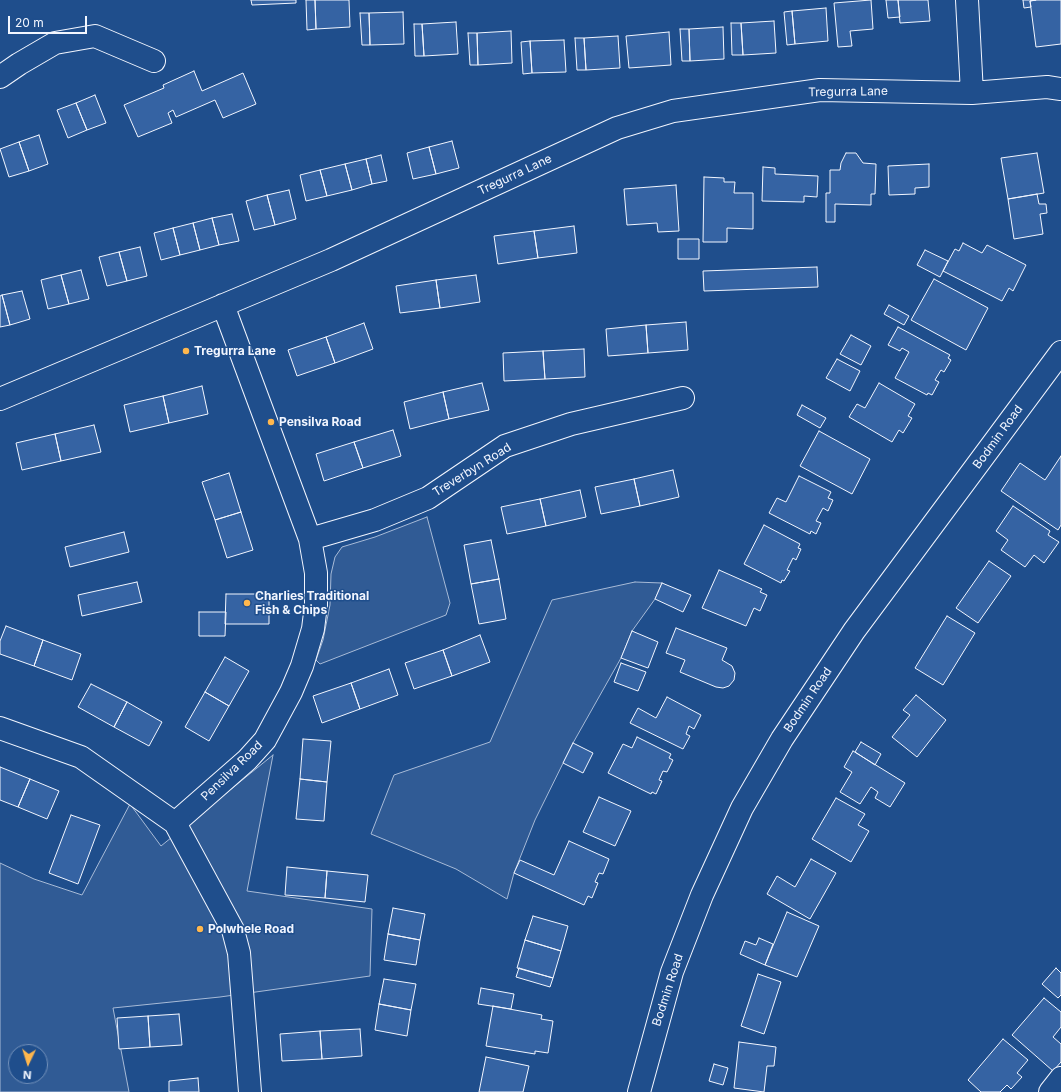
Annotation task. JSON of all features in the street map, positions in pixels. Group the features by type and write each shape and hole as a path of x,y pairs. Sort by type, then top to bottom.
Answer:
{"street":[{"path":"967,0 972,92"},
{"path":"0,77 55,43 95,36 154,61"},
{"name":"Tregurra Lane","path":"0,399 331,260 617,128 672,111 820,90 972,92 1047,87 1061,89"},
{"name":"Pensilva Road","path":"175,823 247,760 265,740 291,692 302,666 313,629 316,605 316,573 310,539 223,305"},
{"name":"Bodmin Road","path":"639,1092 672,972 702,895 742,808 782,739 854,632 1061,352"},
{"name":"Treverbyn Road","path":"310,539 375,520 428,498 504,446 571,424 683,398"},
{"path":"0,728 81,757 175,823 221,906 235,938 239,953 250,1092"},
{"path":"1050,1092 1061,1078"}],"shaded area":[{"path":"427,517 450,603 446,615 320,664 316,660 323,640 330,605 331,574 335,557 342,547 375,537"},
{"path":"635,582 662,583 655,599 632,631 621,658 573,743 535,820 514,873 507,899 456,869 371,834 394,775 490,742 552,600"},
{"path":"273,755 247,891 372,909 370,976 220,997 113,1008 129,1092 0,1092 0,863 34,879 82,895 130,804 161,846"}],"building":[{"path":"251,0 296,0 296,3 252,5"},
{"path":"306,0 315,0 316,29 307,30"},
{"path":"315,0 349,0 350,27 316,29"},
{"path":"871,0 873,29 850,31 852,46 838,47 834,3"},
{"path":"886,0 898,0 900,17 888,18"},
{"path":"898,0 928,0 930,21 900,23"},
{"path":"1023,0 1036,0 1030,1 1031,7 1024,8"},
{"path":"1061,0 1061,44 1036,47 1030,1"},
{"path":"826,8 828,41 795,44 792,11"},
{"path":"792,11 795,44 787,45 784,12"},
{"path":"403,12 404,44 370,45 369,13"},
{"path":"360,13 369,13 370,45 362,45"},
{"path":"774,21 776,53 743,55 741,23"},
{"path":"456,22 458,54 424,56 422,24"},
{"path":"731,23 741,23 743,55 732,55"},
{"path":"414,24 422,24 424,56 415,56"},
{"path":"723,27 724,59 690,61 689,29"},
{"path":"680,29 689,29 690,61 682,61"},
{"path":"511,31 512,63 478,65 477,33"},
{"path":"669,32 671,65 629,68 626,36"},
{"path":"468,33 477,33 478,65 470,65"},
{"path":"618,36 620,68 586,70 584,38"},
{"path":"575,38 584,38 586,70 577,70"},
{"path":"564,40 566,72 532,73 530,41"},
{"path":"530,41 532,73 523,74 521,42"},
{"path":"194,71 202,91 243,73 256,104 223,118 215,100 176,117 173,110 168,113 172,123 138,137 124,105 164,88 163,85"},
{"path":"95,95 106,123 87,130 76,103"},
{"path":"76,103 87,130 68,138 57,110"},
{"path":"39,135 48,164 29,171 19,142"},
{"path":"452,141 459,168 436,174 429,147"},
{"path":"19,142 29,171 9,177 0,149"},
{"path":"429,147 436,174 413,179 407,153"},
{"path":"846,153 856,153 863,163 876,164 875,194 871,194 871,205 835,204 835,222 826,222 826,193 830,193 830,170 840,170 841,163"},
{"path":"1037,153 1044,193 1008,199 1001,158"},
{"path":"381,155 387,181 372,184 366,159"},
{"path":"366,159 372,184 352,190 345,164"},
{"path":"345,164 352,190 327,196 320,170"},
{"path":"929,164 929,187 915,188 915,194 889,195 888,166"},
{"path":"763,167 775,168 775,174 818,176 817,197 804,196 804,202 762,201"},
{"path":"320,170 327,196 306,201 300,175"},
{"path":"704,177 724,178 724,182 735,182 734,193 753,193 753,229 727,228 727,242 703,242"},
{"path":"676,185 679,231 658,232 657,223 627,225 624,189"},
{"path":"289,190 296,219 275,225 267,195"},
{"path":"1037,194 1039,204 1046,204 1047,213 1040,214 1043,234 1014,239 1008,199"},
{"path":"267,195 275,225 254,230 246,201"},
{"path":"232,214 239,241 219,245 212,218"},
{"path":"212,218 219,245 200,250 193,223"},
{"path":"193,223 200,250 180,255 173,228"},
{"path":"574,226 577,253 538,258 534,231"},
{"path":"173,228 180,255 161,260 154,233"},
{"path":"534,231 538,258 498,264 494,236"},
{"path":"678,239 699,239 699,259 678,259"},
{"path":"963,243 982,253 987,245 1026,265 1013,291 1009,288 1002,301 943,271 955,249 959,251"},
{"path":"140,247 147,276 127,281 119,252"},
{"path":"925,250 948,261 940,277 917,265"},
{"path":"119,252 127,281 107,286 99,257"},
{"path":"817,267 818,287 704,291 703,271"},
{"path":"81,270 89,299 69,304 61,275"},
{"path":"61,275 69,304 48,309 41,280"},
{"path":"476,275 480,302 440,308 436,280"},
{"path":"934,279 988,308 966,350 911,320"},
{"path":"436,280 440,308 400,313 396,286"},
{"path":"22,291 30,319 10,325 2,295"},
{"path":"2,295 10,325 0,327 0,296"},
{"path":"889,305 909,316 904,325 884,314"},
{"path":"686,322 688,350 648,353 646,325"},
{"path":"364,323 373,349 335,363 326,337"},
{"path":"646,325 648,353 608,356 606,329"},
{"path":"898,327 950,355 948,358 951,360 944,372 941,370 935,380 939,382 932,395 928,393 927,395 895,378 909,352 902,348 900,351 888,345"},
{"path":"851,335 871,346 861,365 840,354"},
{"path":"326,337 335,363 297,376 288,350"},
{"path":"584,349 585,377 545,379 543,351"},
{"path":"543,351 545,379 504,381 503,353"},
{"path":"837,359 860,371 850,391 826,378"},
{"path":"482,383 489,410 449,419 443,392"},
{"path":"879,383 915,404 908,416 912,418 903,433 899,430 892,442 849,417 857,404 865,408"},
{"path":"202,386 208,414 169,423 163,396"},
{"path":"443,392 449,419 410,429 404,402"},
{"path":"163,396 169,423 130,432 124,405"},
{"path":"802,405 826,418 820,428 797,415"},
{"path":"94,425 101,452 61,461 55,434"},
{"path":"393,430 401,456 363,468 354,442"},
{"path":"819,431 870,459 852,494 800,466"},
{"path":"55,434 61,461 22,470 16,443"},
{"path":"354,442 363,468 324,481 316,454"},
{"path":"1061,456 1061,525 1058,530 1001,491 1020,463 1045,480"},
{"path":"673,470 679,497 640,506 634,479"},
{"path":"229,473 241,512 215,520 202,482"},
{"path":"799,476 831,492 828,498 833,500 828,511 823,508 816,521 821,523 816,534 811,531 810,534 769,513 777,498 786,502"},
{"path":"634,479 640,506 601,514 595,487"},
{"path":"580,490 586,517 546,526 540,499"},
{"path":"540,499 546,526 507,534 501,507"},
{"path":"1013,506 1050,531 1048,535 1059,542 1044,563 1034,555 1025,567 1001,550 1008,540 996,531"},
{"path":"241,512 253,550 227,558 215,520"},
{"path":"764,525 800,544 798,548 801,549 796,560 793,558 787,570 790,571 781,583 744,564"},
{"path":"124,532 129,552 70,567 65,547"},
{"path":"491,540 499,579 471,584 464,545"},
{"path":"989,561 1011,576 978,623 956,608"},
{"path":"719,570 762,589 760,592 767,595 760,611 754,608 746,626 702,608"},
{"path":"499,579 506,619 479,624 471,584"},
{"path":"137,582 142,602 82,616 78,595"},
{"path":"662,583 691,595 683,612 655,599"},
{"name":"Charlies Traditional Fish & Chips","path":"226,594 269,594 269,624 225,624"},
{"path":"199,612 226,612 225,636 199,636"},
{"path":"947,616 975,633 943,685 915,668"},
{"path":"6,626 43,640 34,666 0,654 0,641"},
{"path":"676,628 727,648 722,660 732,666 735,673 734,680 729,686 723,688 716,687 680,672 685,660 666,653"},
{"path":"632,631 658,642 648,668 621,658"},
{"path":"480,635 490,662 452,676 443,650"},
{"path":"43,640 81,654 72,680 34,666"},
{"path":"443,650 452,676 414,689 405,663"},
{"path":"225,657 249,671 229,706 205,692"},
{"path":"621,663 646,672 638,691 614,682"},
{"path":"389,669 398,695 360,709 351,683"},
{"path":"351,683 360,709 322,723 313,696"},
{"path":"91,684 127,702 114,727 78,707"},
{"path":"205,692 229,706 209,741 185,727"},
{"path":"916,695 946,720 917,757 892,737 910,715 903,710"},
{"path":"667,697 701,715 694,729 689,726 686,734 690,736 683,749 630,723 638,708 656,718"},
{"path":"127,702 162,722 149,746 114,727"},
{"path":"637,737 671,754 669,758 673,760 667,772 663,771 659,780 662,781 656,794 652,792 651,794 608,773 623,744 632,748"},
{"path":"303,739 331,741 327,782 300,779"},
{"path":"861,742 881,754 875,765 855,752"},
{"path":"573,743 593,753 583,773 563,763"},
{"path":"853,751 905,783 890,807 875,798 878,792 871,787 860,804 840,792 852,772 844,767"},
{"path":"0,767 30,779 18,807 0,800"},
{"path":"30,779 59,791 47,819 18,807"},
{"path":"300,779 327,782 324,821 296,819"},
{"path":"599,797 631,811 615,846 583,832"},
{"path":"836,798 865,814 858,825 869,831 851,862 812,839"},
{"path":"71,815 100,825 78,884 49,873"},
{"path":"569,841 609,859 603,874 599,873 595,882 598,883 592,898 588,896 584,905 514,873 520,860 554,875"},
{"path":"811,859 836,873 810,919 767,894 777,876 795,887"},
{"path":"287,867 327,871 325,898 285,895"},
{"path":"327,871 368,875 365,902 325,898"},
{"path":"393,908 425,914 420,940 388,934"},
{"path":"787,912 819,926 797,977 765,965"},
{"path":"533,916 568,926 561,951 525,940"},
{"path":"388,934 420,940 416,965 384,960"},
{"path":"759,938 773,944 765,965 740,954 745,941 756,945"},
{"path":"525,940 561,951 553,978 517,968"},
{"path":"519,968 553,978 550,987 516,977"},
{"path":"1056,968 1061,973 1061,995 1058,998 1042,984"},
{"path":"758,974 781,982 764,1034 741,1026"},
{"path":"384,979 416,984 411,1010 379,1004"},
{"path":"481,988 514,994 511,1009 478,1004"},
{"path":"1044,998 1061,1012 1061,1027 1053,1037 1061,1044 1061,1062 1053,1071 1012,1035"},
{"path":"379,1004 411,1010 407,1036 375,1030"},
{"path":"493,1006 542,1015 541,1019 553,1021 548,1053 535,1051 535,1054 486,1046"},
{"path":"179,1014 182,1045 150,1047 148,1016"},
{"path":"148,1016 150,1047 119,1049 117,1018"},
{"path":"360,1029 362,1056 322,1059 320,1031"},
{"path":"320,1031 322,1059 282,1061 280,1034"},
{"path":"1003,1039 1028,1060 1017,1073 1022,1077 1011,1089 1007,1085 1000,1092 981,1092 968,1080"},
{"path":"739,1042 776,1047 774,1066 767,1066 764,1092 734,1088"},
{"path":"486,1057 529,1066 523,1092 479,1092"},
{"path":"714,1064 728,1068 723,1085 709,1081"},
{"path":"198,1078 199,1092 169,1092 169,1081"}],"place":[{"name":"Tregurra Lane","path":"186,351"},
{"name":"Pensilva Road","path":"271,422"},
{"name":"Charlies Traditional Fish & Chips","path":"247,603"},
{"name":"Polwhele Road","path":"200,929"}]}
